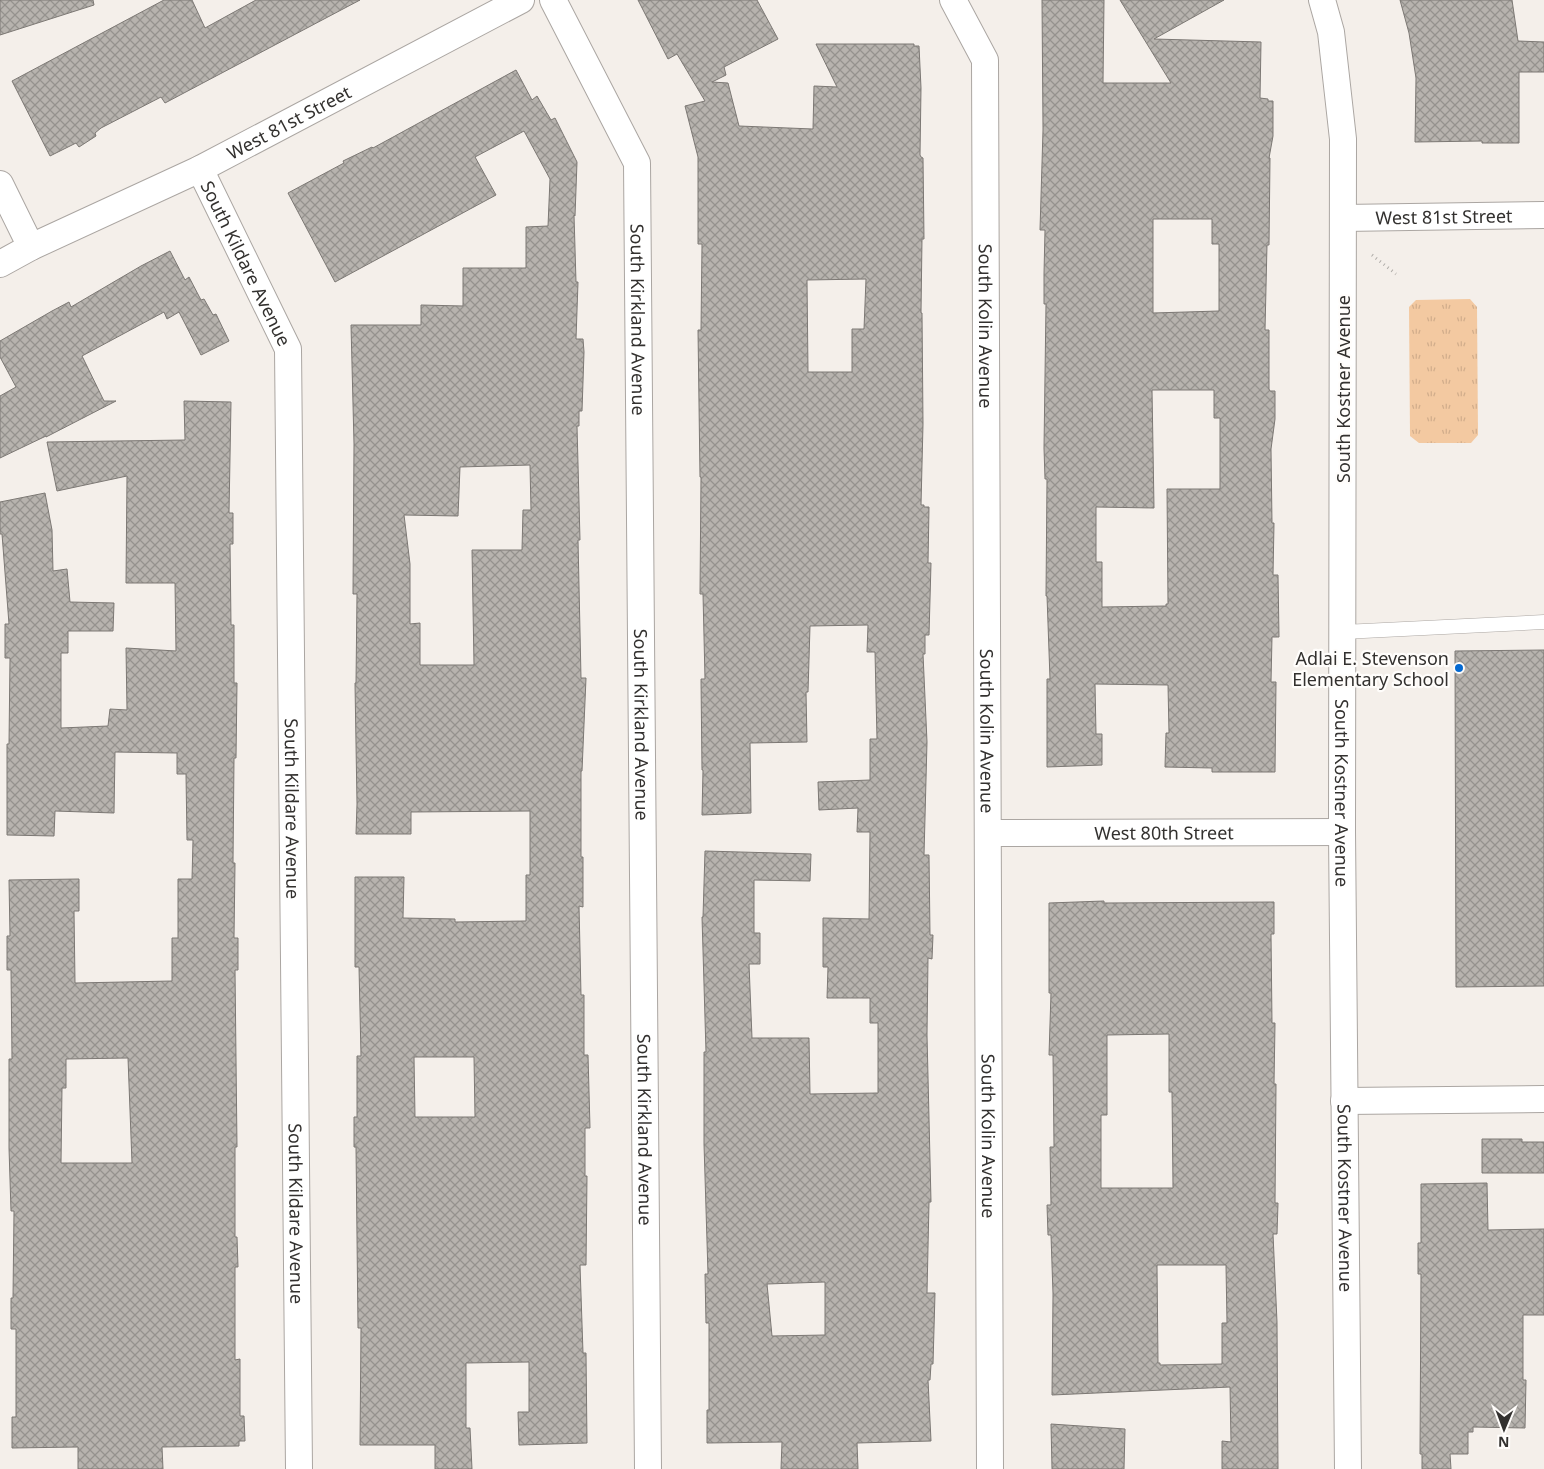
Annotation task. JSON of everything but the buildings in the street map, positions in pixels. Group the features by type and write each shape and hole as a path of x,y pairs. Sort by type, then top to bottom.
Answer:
{"street":[{"name":"West 81st Street","path":"0,264 31,247 200,169 521,0"},
{"name":"South Kirkland Avenue","path":"553,0 637,163 648,1469"},
{"name":"South Kolin Avenue","path":"952,0 984,60 990,1469"},
{"name":"South Kostner Avenue","path":"1322,0 1330,32 1343,139 1342,832 1348,1469"},
{"name":"South Kildare Avenue","path":"200,169 288,349 299,1469"},
{"path":"0,184 31,247"},
{"name":"West 81st Street","path":"1343,218 1544,215"},
{"name":"West 80th Street","path":"988,833 1342,832"},
{"path":"1344,1102 1544,1099"}],"lane":[{"path":"1342,632 1544,622"}],"path":[{"path":"1369,254 1396,274"}],"green space":[{"path":"1470,299 1477,307 1478,435 1471,443 1419,443 1410,436 1409,307 1416,300"}],"place":[{"name":"Adlai E. Stevenson Elementary School","path":"1459,668"}]}
